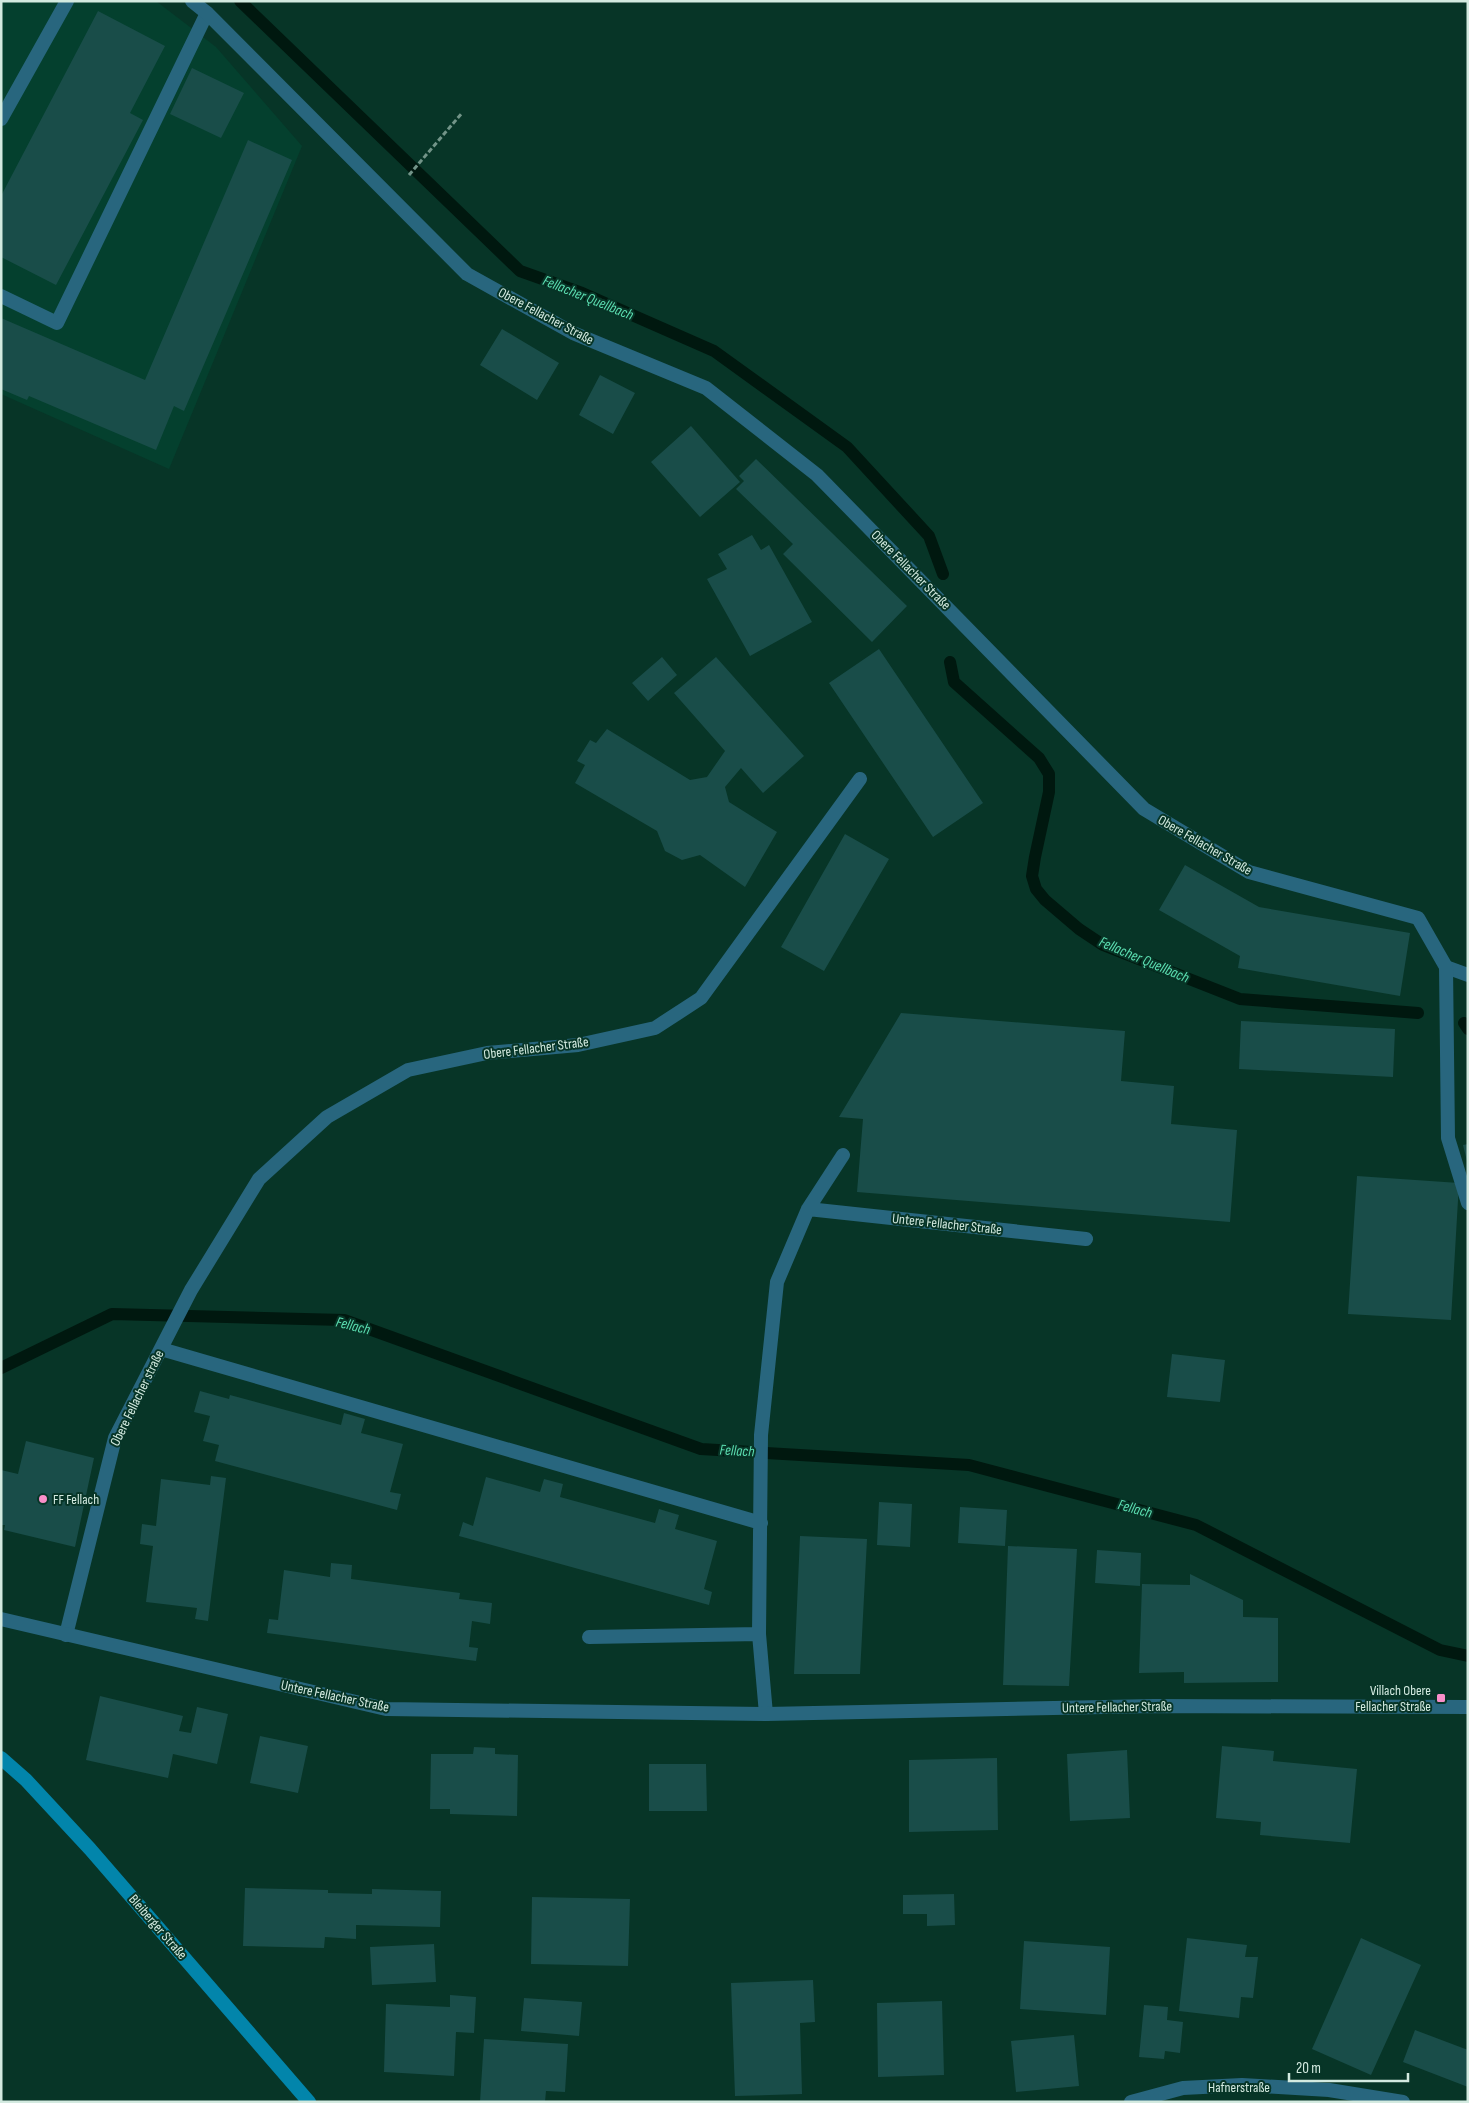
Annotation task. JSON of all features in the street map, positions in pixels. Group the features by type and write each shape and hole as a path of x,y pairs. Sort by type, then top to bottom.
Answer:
{"main road":[{"name":"Bleiberger Straße","path":"1,1758 26,1780 90,1849 309,2102"}],"street":[{"path":"1,120 67,1"},
{"path":"1,296 57,322 198,5"},
{"name":"Obere Fellacher Straße","path":"198,5 467,274 573,333 706,388 817,475 1144,810 1249,872 1418,918 1446,967 1448,1138 1468,1203"},
{"name":"Obere Fellacher Straße","path":"164,1343 191,1290 259,1179 327,1117 408,1070 487,1053 578,1045 655,1028 701,998 860,779"},
{"path":"1446,967 1468,975"},
{"path":"766,1714 759,1634 761,1435 778,1282 808,1209 843,1154"},
{"name":"Untere Fellacher Straße","path":"808,1209 1086,1239"},
{"path":"164,1343 761,1523"},
{"name":"Obere Fellacher straße","path":"66,1635 114,1438 164,1343"},
{"name":"Untere Fellacher Straße","path":"1,1620 386,1709 766,1714 1154,1706 1468,1706"},
{"path":"590,1637 759,1634"},
{"name":"Hafnerstraße","path":"1131,2102 1183,2088 1242,2085 1329,2090 1377,2100 1403,2102"}],"path":[{"path":"408,177 462,114"}],"shaded area":[{"path":"1,1 156,1 216,47 302,146 169,469 1,394"}],"building":[{"path":"98,11 165,46 130,113 143,120 56,285 1,257 1,196"},
{"path":"192,68 244,93 221,138 170,114"},
{"path":"248,140 292,160 184,411 174,406 156,450 29,396 27,400 1,389 1,318 145,380"},
{"path":"502,329 559,363 537,400 480,365"},
{"path":"600,375 635,393 613,434 579,415"},
{"path":"691,426 740,482 700,517 651,462"},
{"path":"756,459 907,606 872,642 783,554 793,544 736,489 744,481 739,476"},
{"path":"752,535 761,550 769,545 812,622 750,656 707,579 727,569 718,554"},
{"path":"879,649 983,803 933,837 829,683"},
{"path":"662,657 677,675 648,701 632,683"},
{"path":"716,657 804,756 763,793 741,768 725,787 729,802 777,832 745,887 700,855 682,860 665,851 657,831 575,783 585,765 577,761 590,740 596,743 607,729 690,780 707,777 725,751 674,693"},
{"path":"845,834 889,859 824,971 781,947"},
{"path":"1185,865 1259,907 1410,933 1400,996 1238,968 1240,956 1159,910"},
{"path":"901,1013 1125,1031 1121,1081 1174,1086 1171,1124 1237,1130 1230,1222 857,1192 863,1119 839,1117"},
{"path":"1241,1021 1395,1029 1393,1077 1239,1069"},
{"path":"1468,1144 1468,1161 1467,1161 1463,1145"},
{"path":"1357,1176 1459,1183 1451,1320 1348,1314"},
{"path":"1172,1354 1225,1360 1220,1402 1167,1397"},
{"path":"200,1391 229,1399 230,1395 341,1425 344,1413 365,1419 361,1433 403,1444 390,1492 401,1494 397,1510 215,1461 219,1445 203,1441 210,1416 194,1412"},
{"name":"FF Fellach","path":"26,1441 94,1458 75,1547 4,1530 5,1525 1,1525 1,1470 18,1474"},
{"path":"211,1476 226,1478 208,1621 195,1619 197,1608 146,1602 153,1546 140,1544 142,1524 156,1526 161,1479 210,1485"},
{"path":"486,1477 540,1492 544,1479 563,1484 560,1497 655,1523 659,1509 679,1515 675,1529 717,1541 704,1589 712,1592 709,1605 459,1536 463,1522 473,1526"},
{"path":"879,1502 912,1504 910,1547 877,1545"},
{"path":"960,1507 1007,1510 1005,1546 958,1543"},
{"path":"800,1536 867,1539 860,1674 794,1674"},
{"path":"1008,1546 1077,1549 1069,1686 1003,1685"},
{"path":"1097,1550 1141,1553 1140,1586 1095,1583"},
{"path":"331,1563 352,1565 351,1579 460,1593 459,1599 492,1603 490,1624 472,1621 469,1647 478,1648 476,1661 267,1633 269,1619 278,1620 284,1570 330,1577"},
{"path":"1190,1574 1243,1600 1243,1617 1278,1618 1278,1682 1184,1683 1184,1672 1139,1673 1142,1584 1190,1585"},
{"path":"100,1696 183,1716 179,1731 191,1733 197,1707 228,1714 217,1764 173,1754 168,1778 86,1760"},
{"path":"260,1736 308,1746 298,1793 250,1783"},
{"path":"1222,1746 1274,1751 1273,1761 1357,1769 1350,1843 1260,1835 1261,1822 1216,1818"},
{"path":"474,1747 495,1748 495,1754 518,1755 517,1816 450,1814 450,1809 430,1809 431,1754 473,1754"},
{"path":"1127,1750 1130,1818 1070,1821 1067,1754"},
{"path":"997,1758 998,1830 909,1832 909,1760"},
{"path":"649,1764 706,1764 707,1811 649,1811"},
{"path":"245,1888 328,1890 328,1893 372,1894 372,1889 441,1891 440,1927 356,1925 356,1939 325,1937 324,1948 243,1946"},
{"path":"954,1894 955,1925 927,1926 927,1914 903,1914 903,1895"},
{"path":"532,1897 630,1899 628,1966 531,1964"},
{"path":"1187,1938 1247,1945 1245,1957 1258,1957 1253,1998 1241,1997 1239,2018 1179,2011"},
{"path":"1361,1938 1421,1965 1371,2075 1312,2049"},
{"path":"1024,1941 1110,1947 1106,2015 1020,2009"},
{"path":"434,1944 436,1982 372,1985 370,1947"},
{"path":"813,1980 815,2022 800,2023 802,2094 735,2096 731,1983"},
{"path":"450,1995 476,1997 474,2033 456,2032 454,2076 384,2072 386,2004 450,2007"},
{"path":"524,1998 582,2002 579,2036 521,2031"},
{"path":"942,2001 944,2075 878,2077 877,2003"},
{"path":"1144,2005 1168,2007 1167,2020 1183,2022 1180,2053 1165,2051 1164,2059 1139,2057"},
{"path":"1415,2030 1468,2050 1468,2087 1403,2062"},
{"path":"1074,2035 1079,2086 1016,2092 1011,2041"},
{"path":"484,2039 568,2044 565,2092 546,2091 545,2102 480,2102"}],"waterway":[{"name":"Fellacher Quellbach","path":"240,1 520,271 582,293 714,351 847,447 929,536 943,574"},
{"name":"Fellacher Quellbach","path":"950,662 954,682 1039,758 1049,774 1049,792 1032,876 1036,889 1045,900 1079,929 1103,945 1240,999 1418,1013"},
{"name":"Fellacher Quellbach","path":"1464,1023 1468,1029"},
{"name":"Fellach","path":"1,1368 112,1314 344,1320 701,1449 969,1465 1196,1525 1440,1650 1468,1656"}],"place":[{"name":"FF Fellach","path":"43,1499"},
{"name":"Villach Obere Fellacher Straße","path":"1441,1698"}]}
